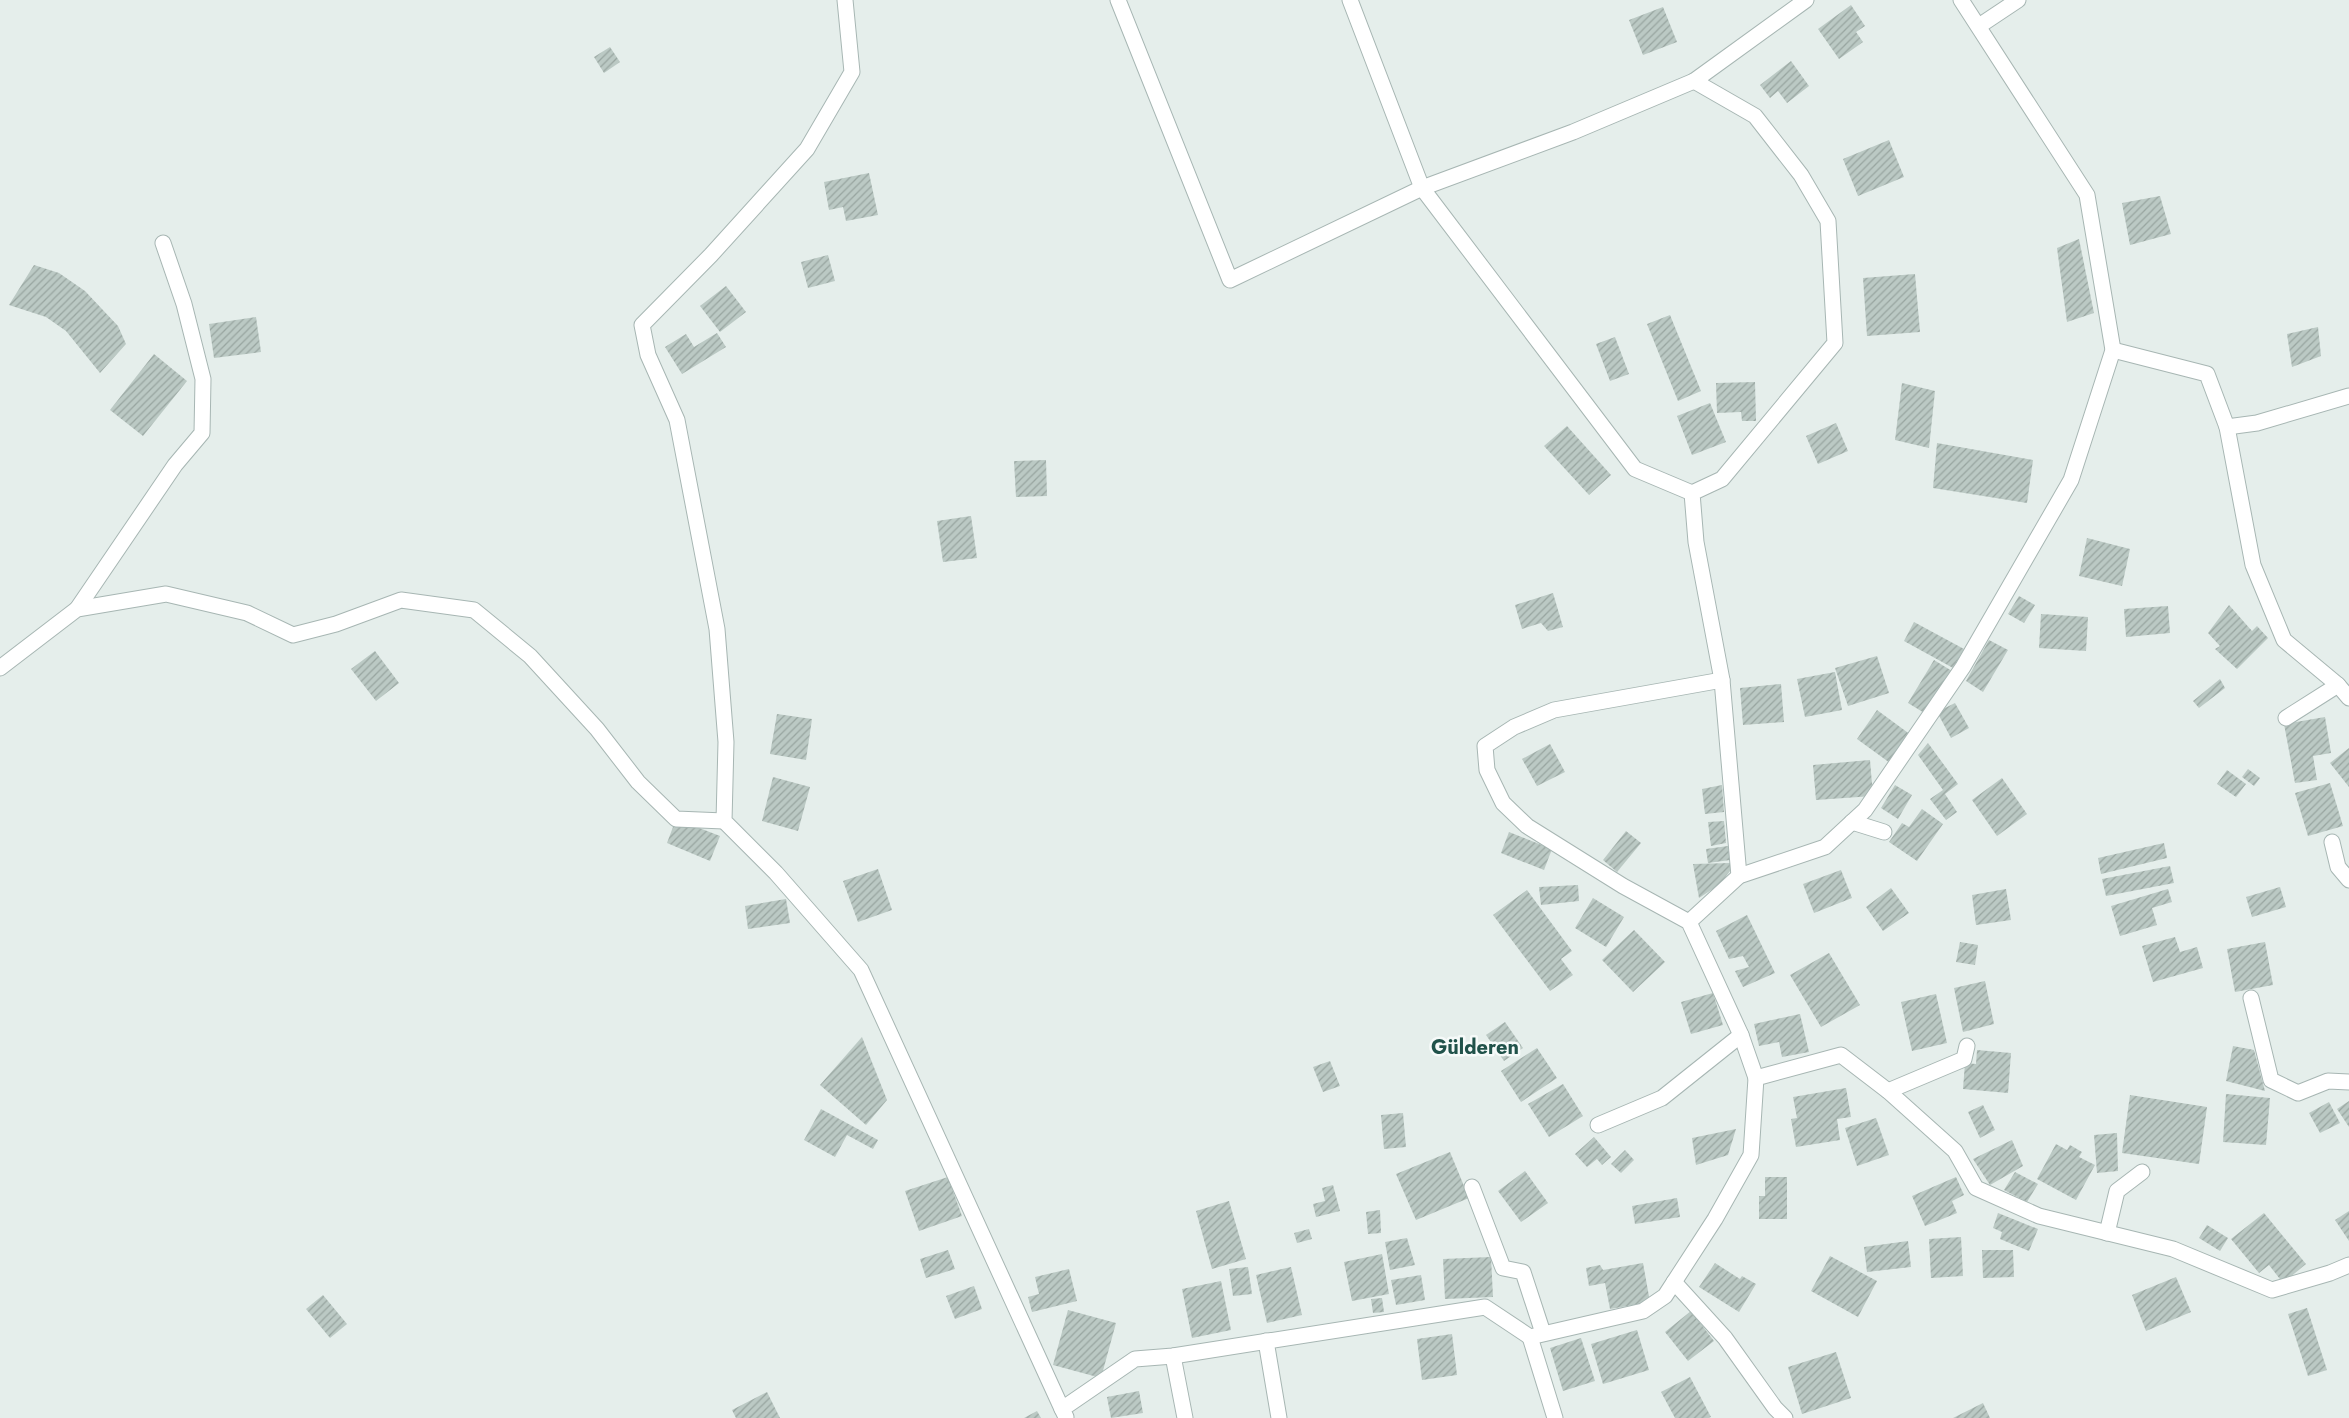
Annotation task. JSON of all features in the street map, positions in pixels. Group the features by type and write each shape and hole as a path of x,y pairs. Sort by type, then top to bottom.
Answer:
{"street":[{"path":"724,821 726,742 717,629 677,420 648,355 642,325 712,255 807,149 852,72 845,0"},
{"path":"1118,0 1230,280 1422,188 1573,132 1694,81 1806,0"},
{"path":"1350,0 1422,188 1635,469 1692,493 1722,479 1835,343 1828,220 1801,175 1755,116 1694,81"},
{"path":"1689,922 1739,876 1825,847 1865,810 1962,667 2072,480 2113,350 2087,195 1961,0"},
{"path":"1979,26 2018,0"},
{"path":"0,668 77,609 175,465 202,434 203,379 184,304 162,243"},
{"path":"2113,350 2207,374 2228,426 2253,566 2284,640 2338,685 2349,698"},
{"path":"2228,426 2257,423 2349,396"},
{"path":"1692,493 1696,542 1722,680 1739,876"},
{"path":"77,609 166,594 247,613 293,634 336,624 401,600 474,610 530,656 597,729 638,782 676,819 724,821 776,873 861,970 1064,1414 1135,1359 1173,1356 1486,1306 1536,1335 1643,1311 1665,1296 1715,1219 1751,1155 1756,1078 1741,1035 1689,922 1623,886 1527,826 1503,804 1488,770 1485,746 1514,727 1554,710 1722,680"},
{"path":"2286,718 2338,685"},
{"path":"1852,822 1884,832"},
{"path":"2332,842 2338,868 2349,880"},
{"path":"2251,998 2272,1080 2298,1093 2328,1080 2349,1082"},
{"path":"1598,1125 1662,1098 1741,1035"},
{"path":"1888,1092 1964,1059 1967,1046"},
{"path":"1756,1078 1841,1054 1956,1151 1976,1188 2039,1216 2173,1249 2272,1290 2330,1273 2349,1265"},
{"path":"2107,1233 2117,1191 2142,1172"},
{"path":"1472,1187 1503,1268 1523,1272 1555,1418"},
{"path":"1674,1282 1725,1338 1775,1408 1786,1418"},
{"path":"1266,1341 1279,1418"},
{"path":"1173,1356 1185,1418"}],"building":[{"path":"1851,5 1865,26 1856,32 1863,42 1839,59 1818,29"},
{"path":"1663,7 1677,42 1643,55 1629,20"},
{"path":"610,47 620,62 604,73 594,57"},
{"path":"1791,61 1809,86 1787,103 1778,91 1770,98 1760,85"},
{"path":"1889,140 1904,177 1858,196 1843,159"},
{"path":"869,173 878,215 846,221 843,207 829,210 824,182"},
{"path":"2160,196 2171,234 2130,245 2122,203"},
{"path":"2079,239 2094,313 2067,322 2057,248"},
{"path":"828,255 835,281 808,288 801,262"},
{"path":"34,265 59,273 85,291 118,326 126,344 100,373 66,331 46,317 9,305"},
{"path":"1915,274 1920,332 1867,336 1863,278"},
{"path":"726,286 746,312 720,332 700,306"},
{"path":"1670,315 1701,391 1678,401 1647,324"},
{"path":"256,317 261,352 214,358 209,324"},
{"path":"2318,327 2321,356 2292,367 2287,334"},
{"path":"717,333 726,347 682,374 665,347 686,334 694,347"},
{"path":"1615,337 1629,374 1610,381 1596,344"},
{"path":"154,354 187,381 143,436 110,410"},
{"path":"1755,382 1756,421 1742,421 1741,412 1717,413 1716,383"},
{"path":"1902,383 1935,391 1929,448 1895,440"},
{"path":"1710,403 1726,442 1692,455 1677,416"},
{"path":"1836,423 1848,451 1818,464 1806,436"},
{"path":"1567,426 1611,475 1589,495 1544,446"},
{"path":"1937,443 2033,460 2027,503 1933,488"},
{"path":"1046,460 1047,496 1016,497 1014,461"},
{"path":"971,516 977,558 943,562 937,521"},
{"path":"2087,538 2130,549 2122,586 2079,576"},
{"path":"1553,593 1563,627 1548,631 1541,623 1522,629 1515,605"},
{"path":"2019,596 2035,605 2024,623 2008,614"},
{"path":"2229,605 2252,631 2257,626 2268,638 2237,669 2215,649 2220,646 2208,633"},
{"path":"2168,606 2170,633 2126,637 2124,609"},
{"path":"2041,614 2088,617 2086,651 2039,648"},
{"path":"1914,622 1964,649 1953,668 1904,641"},
{"path":"1989,640 2008,650 1983,692 1966,681"},
{"path":"375,651 399,683 376,701 351,669"},
{"path":"1877,656 1889,693 1848,706 1835,668"},
{"path":"1934,660 1952,671 1926,714 1908,703"},
{"path":"1835,672 1842,710 1805,717 1797,679"},
{"path":"2220,679 2225,688 2199,708 2193,701"},
{"path":"1781,684 1784,722 1743,725 1740,688"},
{"path":"1955,703 1969,728 1951,738 1937,712"},
{"path":"1877,710 1911,735 1890,763 1857,739"},
{"path":"777,714 812,719 806,760 770,754"},
{"path":"2325,717 2331,753 2313,756 2317,780 2295,783 2284,724"},
{"path":"1928,743 1958,784 1945,794 1957,812 1946,820 1930,799 1943,790 1918,755"},
{"path":"1550,744 1565,772 1537,786 1522,759"},
{"path":"2349,748 2349,787 2330,763"},
{"path":"1870,760 1873,796 1816,800 1813,765"},
{"path":"2248,769 2260,778 2254,786 2242,777"},
{"path":"2227,770 2246,784 2236,797 2217,784"},
{"path":"773,777 810,787 798,831 762,821"},
{"path":"2002,778 2027,814 1997,836 1972,800"},
{"path":"2330,783 2343,826 2308,836 2295,793"},
{"path":"1722,785 1724,812 1705,814 1702,789"},
{"path":"1895,785 1912,795 1898,819 1881,808"},
{"path":"1922,809 1943,824 1917,861 1889,842 1902,823 1909,827"},
{"path":"676,819 720,836 710,861 667,843"},
{"path":"1724,821 1726,843 1711,846 1708,822"},
{"path":"1626,831 1641,843 1617,872 1603,860"},
{"path":"1509,832 1552,849 1544,870 1501,853"},
{"path":"2164,843 2167,858 2101,874 2098,858"},
{"path":"1728,846 1730,860 1708,863 1706,849"},
{"path":"1730,863 1730,871 1719,885 1699,898 1693,864"},
{"path":"2170,866 2174,883 2106,896 2102,879"},
{"path":"878,869 892,910 858,922 843,881"},
{"path":"1841,870 1852,898 1814,913 1803,884"},
{"path":"1578,885 1579,901 1541,905 1539,887"},
{"path":"2280,887 2286,907 2252,917 2246,897"},
{"path":"1891,888 1909,913 1883,931 1866,907"},
{"path":"2006,889 2011,920 1976,925 1972,895"},
{"path":"2168,889 2172,902 2152,908 2157,925 2120,936 2111,906"},
{"path":"1527,890 1572,951 1561,959 1573,975 1550,991 1493,915"},
{"path":"1593,898 1624,917 1606,947 1575,928"},
{"path":"786,899 790,923 748,929 745,906"},
{"path":"1747,915 1775,973 1743,987 1735,971 1749,967 1743,956 1729,959 1716,931"},
{"path":"1634,930 1665,962 1633,992 1602,960"},
{"path":"2175,937 2180,952 2197,947 2203,968 2153,982 2142,946"},
{"path":"1960,942 1978,945 1975,965 1956,962"},
{"path":"2265,942 2273,985 2235,992 2227,949"},
{"path":"1829,953 1860,1005 1821,1027 1790,975"},
{"path":"1985,981 1994,1024 1963,1032 1954,988"},
{"path":"1713,993 1723,1025 1691,1034 1681,1002"},
{"path":"1936,994 1947,1043 1912,1051 1901,1002"},
{"path":"1800,1014 1809,1052 1782,1057 1779,1042 1759,1046 1754,1024"},
{"path":"1505,1022 1523,1048 1504,1061 1486,1035"},
{"path":"862,1037 887,1100 866,1125 820,1085"},
{"path":"2233,1046 2254,1050 2265,1091 2226,1081"},
{"path":"1537,1048 1557,1078 1521,1102 1501,1071"},
{"path":"1977,1050 2011,1053 2008,1093 1963,1089 1965,1063 1976,1064"},
{"path":"1330,1061 1340,1086 1323,1092 1313,1067"},
{"path":"1563,1084 1583,1116 1549,1137 1528,1104"},
{"path":"1846,1088 1851,1117 1837,1119 1840,1140 1796,1147 1791,1119 1797,1118 1793,1097"},
{"path":"2226,1094 2270,1098 2266,1145 2223,1142"},
{"path":"2130,1095 2207,1107 2199,1164 2122,1153"},
{"path":"2349,1101 2349,1127 2337,1109"},
{"path":"2329,1102 2340,1123 2320,1133 2309,1113"},
{"path":"1983,1105 1995,1130 1980,1138 1968,1112"},
{"path":"821,1109 878,1140 873,1149 847,1135 835,1157 804,1140"},
{"path":"1403,1113 1406,1147 1384,1149 1381,1115"},
{"path":"1876,1118 1889,1155 1857,1166 1845,1128"},
{"path":"1736,1129 1728,1155 1696,1165 1692,1138"},
{"path":"2117,1133 2118,1171 2097,1173 2094,1135"},
{"path":"1594,1137 1611,1157 1602,1165 1597,1159 1587,1167 1575,1154"},
{"path":"2012,1140 2023,1166 1990,1185 1973,1159"},
{"path":"2056,1144 2067,1150 2070,1145 2082,1152 2079,1157 2095,1165 2076,1200 2037,1179"},
{"path":"1625,1150 1634,1160 1621,1173 1611,1164"},
{"path":"1450,1152 1469,1198 1416,1220 1396,1174"},
{"path":"1525,1171 1548,1203 1521,1222 1498,1191"},
{"path":"2015,1172 2038,1184 2027,1202 2004,1190"},
{"path":"948,1177 962,1216 919,1231 905,1191"},
{"path":"1765,1177 1787,1177 1787,1219 1759,1219 1759,1196 1765,1196"},
{"path":"1956,1177 1964,1195 1952,1201 1957,1213 1925,1226 1912,1196"},
{"path":"1333,1185 1340,1211 1316,1217 1313,1204 1325,1201 1322,1188"},
{"path":"1677,1198 1680,1217 1635,1224 1632,1206"},
{"path":"1229,1201 1246,1259 1212,1269 1196,1211"},
{"path":"1380,1210 1381,1233 1368,1234 1366,1212"},
{"path":"2349,1211 2349,1241 2335,1220"},
{"path":"1998,1213 2038,1229 2029,1251 2000,1239 2002,1232 1993,1228"},
{"path":"2264,1213 2306,1264 2283,1283 2269,1265 2259,1273 2231,1239"},
{"path":"2207,1225 2228,1238 2220,1251 2199,1238"},
{"path":"1309,1229 1312,1239 1297,1243 1294,1233"},
{"path":"1961,1237 1963,1276 1931,1278 1929,1239"},
{"path":"1407,1238 1415,1265 1390,1270 1385,1242"},
{"path":"1908,1241 1911,1267 1867,1272 1864,1247"},
{"path":"948,1250 955,1269 926,1278 920,1259"},
{"path":"1982,1250 2013,1250 2014,1277 1983,1278"},
{"path":"1382,1254 1389,1294 1352,1301 1344,1262"},
{"path":"1830,1256 1877,1281 1858,1317 1811,1291"},
{"path":"1491,1257 1493,1297 1445,1299 1443,1259"},
{"path":"1643,1263 1650,1302 1610,1309 1605,1283 1589,1286 1586,1268 1600,1265 1603,1270"},
{"path":"1715,1263 1740,1279 1742,1276 1756,1284 1739,1312 1699,1287"},
{"path":"1248,1267 1252,1294 1233,1296 1229,1269"},
{"path":"1291,1267 1302,1315 1267,1323 1256,1275"},
{"path":"1069,1269 1077,1301 1032,1312 1028,1297 1039,1294 1035,1277"},
{"path":"1421,1275 1425,1300 1396,1305 1391,1280"},
{"path":"2176,1277 2191,1312 2146,1331 2132,1295"},
{"path":"1221,1281 1231,1330 1192,1338 1182,1289"},
{"path":"974,1286 982,1309 955,1319 946,1296"},
{"path":"323,1295 347,1324 330,1338 306,1309"},
{"path":"1382,1298 1384,1312 1373,1313 1371,1299"},
{"path":"2307,1308 2327,1370 2308,1376 2288,1314"},
{"path":"1068,1310 1116,1323 1101,1378 1053,1365"},
{"path":"1691,1311 1714,1341 1688,1361 1665,1332"},
{"path":"1637,1330 1649,1370 1603,1384 1591,1344"},
{"path":"1452,1334 1457,1375 1422,1380 1417,1339"},
{"path":"1581,1338 1595,1381 1563,1391 1550,1348"},
{"path":"1836,1352 1851,1398 1802,1414 1788,1367"},
{"path":"1690,1377 1711,1417 1675,1418 1661,1392"},
{"path":"1139,1391 1143,1413 1111,1418 1107,1397"},
{"path":"767,1392 780,1418 736,1418 732,1410"},
{"path":"1983,1403 1990,1418 1953,1418"},
{"path":"1037,1411 1041,1418 1024,1418"}],"district":[{"name":"Gülderen","path":"1475,1047"}]}
